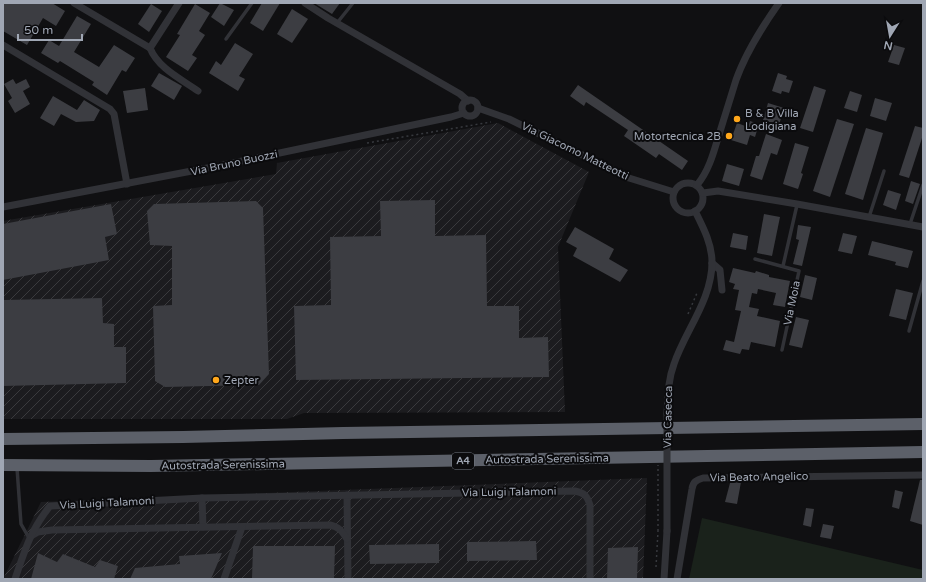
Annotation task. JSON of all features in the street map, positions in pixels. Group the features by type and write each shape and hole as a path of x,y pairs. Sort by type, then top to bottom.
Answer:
{"highway":[{"path":"3,439 183,437 351,432 923,424"},
{"name":"Autostrada Serenissima","path":"3,465 159,466 923,452"}],"street":[{"path":"74,3 85,6 150,48 160,64 198,91"},
{"path":"150,48 179,3"},
{"name":"Via Giacomo Matteotti","path":"305,3 337,24 450,88 468,101 475,103 478,108 509,119 629,178 674,192"},
{"path":"697,185 701,181 710,163 737,79 746,59 759,32 779,3"},
{"path":"3,46 110,109 114,114 127,184"},
{"path":"468,101 462,107 464,113 468,116 477,112 478,108"},
{"name":"Via Bruno Buozzi","path":"3,207 225,165 464,113"},
{"path":"687,183 697,185 703,193 702,203 695,211 686,212 678,209 674,201 674,192 681,184 687,183"},
{"path":"703,193 718,191 923,227"},
{"name":"Via Casecca","path":"664,579 667,531 668,383 674,363 704,298 710,279 712,263 707,238 695,211"},
{"name":"Via Casecca","path":"712,263 720,270 722,290"},
{"name":"Via Beato Angelico","path":"677,579 693,484 697,480 703,478 923,475"},
{"name":"Via Luigi Talamoni","path":"15,579 29,538 40,519 50,506 202,498 575,491 584,493 590,505 590,579"},
{"path":"347,495 348,579"},
{"path":"202,498 203,527"},
{"path":"29,538 38,532 44,531 330,525 343,531 347,539"},
{"path":"224,579 242,527"}],"lane":[{"path":"226,39 252,3"},
{"path":"337,24 353,3"},
{"path":"869,217 884,172"},
{"path":"910,224 923,185"},
{"name":"Via Moia","path":"783,266 797,204"},
{"name":"Via Moia","path":"755,259 799,271 782,350"},
{"path":"909,331 923,281"},
{"path":"17,464 21,524 29,538"}],"path":[{"path":"656,572 658,531 658,458"}],"shaded area":[{"path":"498,123 589,172 558,247 565,412 304,413 287,419 3,419 3,221 276,174 277,163"},
{"path":"647,478 643,579 3,579 41,502"},
{"path":"702,518 923,570 923,579 689,579"}],"building":[{"path":"3,3 52,3 65,11 56,26 43,18 27,45 3,31"},
{"path":"220,3 234,10 224,26 211,17"},
{"path":"262,3 280,3 263,31 250,23"},
{"path":"314,3 340,3 332,14"},
{"path":"151,4 162,11 149,32 138,24"},
{"path":"195,4 210,13 199,31 205,35 192,55 197,58 188,71 166,57 180,35 177,34"},
{"path":"292,9 308,19 292,43 277,34"},
{"path":"77,16 91,24 74,52 99,67 114,45 135,58 126,72 122,70 107,95 92,85 94,82 60,61 58,63 41,53 49,40 59,46"},
{"path":"235,43 253,54 239,76 245,79 238,91 209,73 216,61 221,65"},
{"path":"894,45 905,48 899,65 888,62"},
{"path":"159,73 182,86 174,100 151,86"},
{"path":"778,73 787,76 786,79 793,81 789,93 782,91 781,94 772,91"},
{"path":"13,79 16,84 26,79 30,87 23,91 30,104 15,113 8,101 12,98 4,84"},
{"path":"578,85 688,161 682,170 659,154 656,158 624,136 628,130 586,102 584,106 570,96"},
{"path":"814,86 826,90 813,132 800,128"},
{"path":"145,88 148,110 127,113 123,91"},
{"path":"850,91 862,95 857,112 844,108"},
{"path":"53,96 77,110 84,100 100,110 94,121 76,122 61,114 54,126 40,118"},
{"path":"875,98 892,103 886,121 870,116"},
{"path":"768,103 784,108 779,125 763,120"},
{"path":"837,119 854,124 830,197 813,191"},
{"path":"750,121 759,124 755,137 750,135 747,145 731,140 737,123 748,127"},
{"path":"915,126 923,128 923,135 909,178 899,175"},
{"path":"866,128 883,133 863,200 845,194"},
{"path":"766,134 782,140 777,155 771,153 762,180 750,176 756,156 759,156"},
{"path":"795,143 809,147 798,189 783,184"},
{"path":"727,164 744,169 739,186 722,181"},
{"path":"911,181 920,184 913,204 905,201"},
{"path":"888,190 901,194 896,210 883,205"},
{"path":"435,200 435,236 486,235 487,306 519,306 519,338 548,337 549,377 296,380 294,306 331,305 330,237 381,236 380,201"},
{"path":"256,201 263,208 269,374 259,385 165,387 155,381 153,306 172,305 172,246 150,245 147,211 154,204"},
{"path":"111,204 117,234 105,237 109,260 3,280 3,224"},
{"path":"764,214 780,217 772,256 757,253"},
{"path":"798,225 811,227 802,266 793,264 799,240 796,239"},
{"path":"575,227 614,249 609,259 628,270 620,282 573,256 577,248 566,242"},
{"path":"733,233 748,236 746,250 730,247"},
{"path":"843,233 857,236 852,254 838,251"},
{"path":"872,241 913,251 908,268 895,265 896,262 868,255"},
{"path":"733,268 755,273 756,271 769,275 769,277 790,281 785,307 773,305 776,293 758,289 757,294 752,293 749,307 759,309 757,316 780,321 775,347 751,342 749,350 742,349 740,354 723,350 726,340 734,342 741,311 735,310 739,290 733,289 735,284 729,282"},
{"path":"805,275 817,278 812,300 800,297"},
{"path":"896,289 913,293 906,320 889,316"},
{"path":"102,298 103,323 114,324 114,347 126,347 126,383 3,386 3,300"},
{"path":"796,317 809,320 802,348 789,345"},
{"path":"920,480 923,480 923,525 910,521"},
{"path":"741,482 737,504 725,502 730,483"},
{"path":"895,490 903,492 899,509 892,507"},
{"path":"806,508 814,509 811,527 803,525"},
{"path":"823,524 834,526 831,539 820,537"},
{"path":"536,541 537,560 467,561 467,542"},
{"path":"439,544 439,563 370,564 369,545"},
{"path":"253,546 335,546 334,579 252,579"},
{"path":"638,547 637,579 607,579 608,548"},
{"path":"38,553 57,562 63,554 95,567 100,560 118,566 114,579 31,579"},
{"path":"222,553 211,579 130,579 135,568 180,564 179,556"}],"place":[{"name":"B & B Villa Lodigiana","path":"737,119"},
{"name":"Motortecnica 2B","path":"729,136"},
{"name":"Zepter","path":"216,380"}]}
